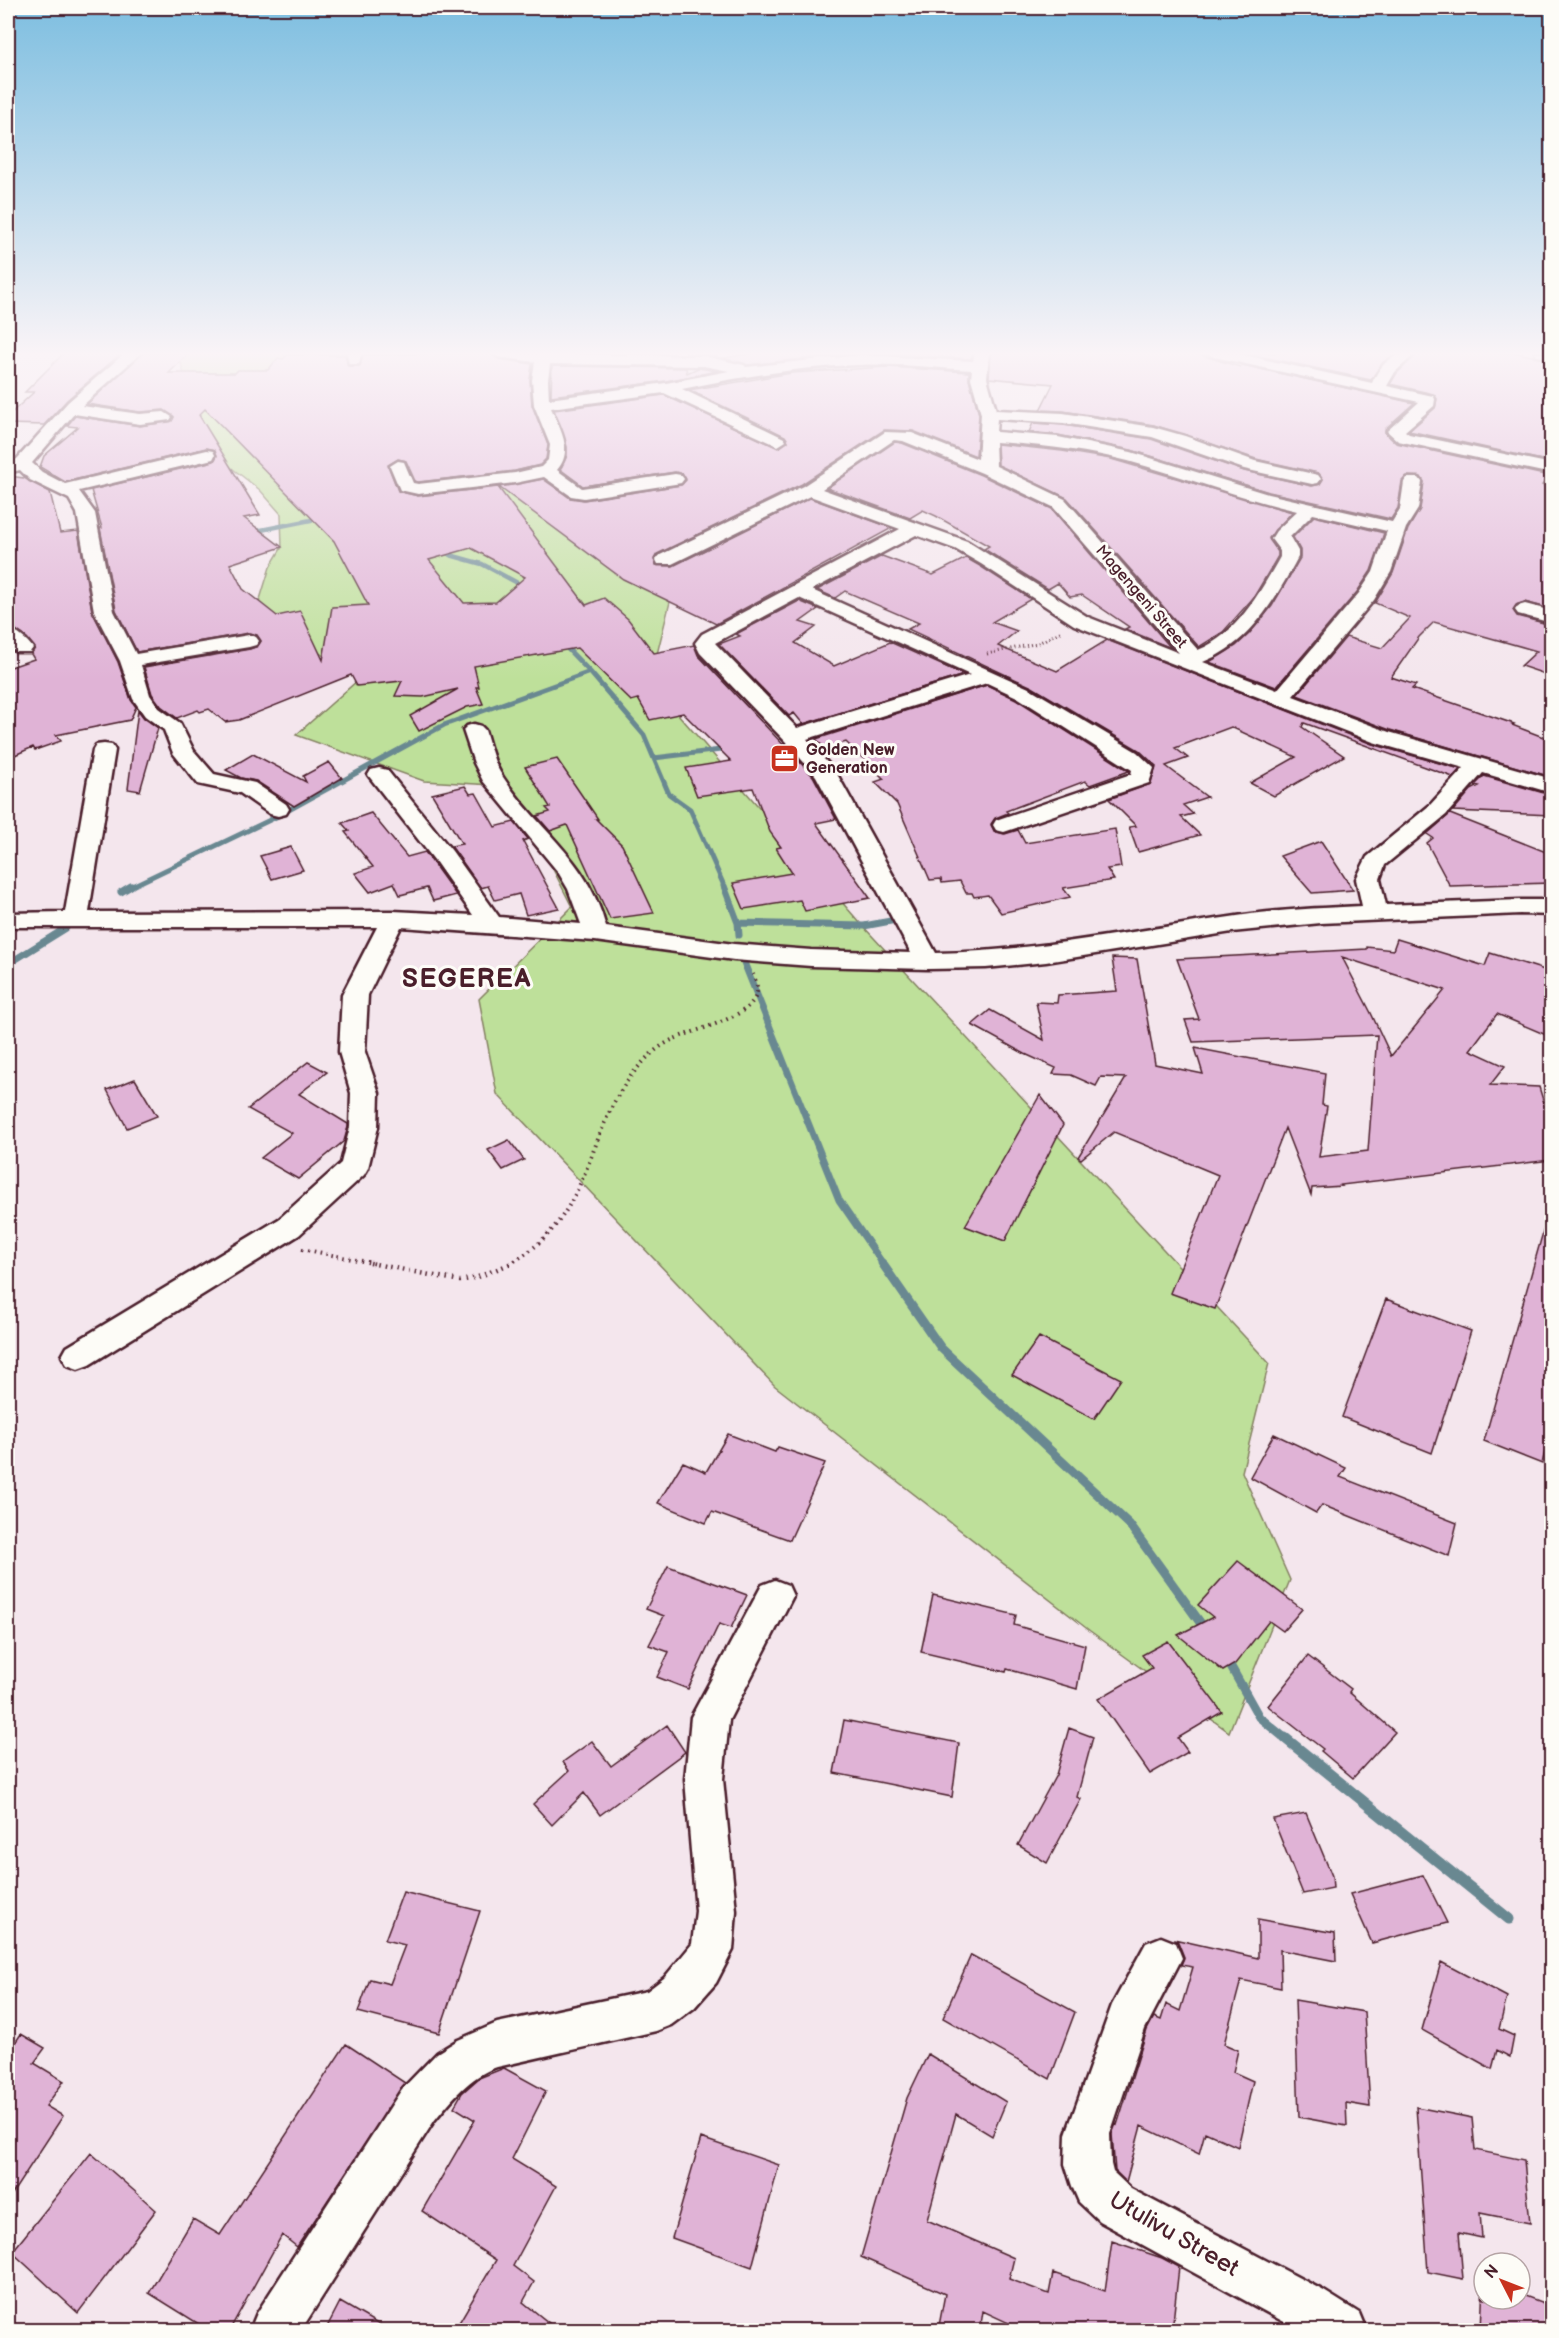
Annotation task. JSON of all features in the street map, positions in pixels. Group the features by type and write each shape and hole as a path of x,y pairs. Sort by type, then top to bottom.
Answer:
{"street":[{"path":"64,489 177,462"},
{"path":"398,466 406,486 418,489 515,478 547,471 555,462"},
{"name":"Magengeni Street","path":"809,490 851,462"},
{"name":"Magengeni Street","path":"971,462 1059,503 1185,646 1192,662 1343,725 1551,786"},
{"path":"986,462 988,469"},
{"path":"1148,462 1264,498 1397,528"},
{"path":"1242,462 1312,479"},
{"path":"1518,462 1551,469"},
{"path":"15,466 76,496 86,513 104,611 130,662 140,694 152,712 173,727 184,753 206,779 247,788 278,809"},
{"path":"547,471 577,492 584,493 675,479"},
{"path":"1280,699 1367,596 1382,572 1397,528 1409,509 1413,482"},
{"path":"665,560 809,490 961,545 1081,621 1192,662 1245,626 1289,557 1289,551 1280,539 1282,535 1310,508"},
{"path":"914,529 833,570 709,638 705,643 706,649 793,736 826,774 928,961"},
{"path":"798,591 986,666 1024,693 1129,757 1143,768 1141,778 1005,825"},
{"path":"1525,610 1551,617"},
{"path":"130,662 249,641"},
{"path":"793,736 986,666"},
{"path":"474,730 492,779 560,856 579,883 592,914 595,933"},
{"path":"76,920 104,750"},
{"path":"1375,912 1368,879 1375,862 1438,810 1478,766"},
{"path":"379,775 444,856 491,924"},
{"path":"8,920 393,919 595,933 749,953 811,958 928,961 986,960 1046,954 1232,924 1375,912 1551,908"},
{"path":"78,1356 289,1227 354,1167 364,1127 365,1093 352,1052 355,995 393,919"},
{"path":"274,2331 418,2105 457,2063 479,2050 497,2045 656,2010 679,1993 701,1968 712,1950 716,1911 704,1779 707,1732 710,1717 775,1596"},
{"name":"Utulivu Street","path":"1161,1958 1127,2020 1088,2134 1088,2164 1095,2186 1115,2205 1307,2308 1342,2331"}],"path":[{"path":"986,666 1007,646 1037,644 1081,621"},
{"path":"265,1242 460,1281 481,1278 503,1269 529,1251 553,1227 575,1197 594,1156 609,1115 634,1071 647,1057 670,1041 736,1014 757,995 758,988 749,953"}],"green space":[{"path":"224,462 535,462 591,479 670,602 650,682 860,923 1269,1363 1242,1472 1290,1580 1229,1732 1090,1631 775,1386 497,1094 479,999 572,907 511,786 424,781 296,735 358,680 257,609 270,567 282,547 281,514 260,490"}],"building":[{"path":"42,462 147,462 65,482 40,467"},
{"path":"209,462 228,462 260,515 244,518 282,547 230,564 243,589 277,616 300,611 323,660 332,607 368,605 334,541 257,462 393,462 388,465 398,491 418,496 498,487 586,605 604,598 628,619 654,653 694,645 698,655 813,776 836,819 816,823 870,898 805,911 800,900 744,909 733,883 792,873 776,848 781,847 770,832 753,788 697,796 686,768 731,761 683,713 650,720 638,699 631,701 577,648 474,666 479,687 476,687 483,704 467,707 419,731 410,716 458,689 423,697 395,696 402,681 357,686 351,675 239,720 225,722 209,709 200,712 198,710 177,718 161,706 152,694 144,667 250,649 258,646 261,641 257,635 249,633 137,652 116,610 100,528 102,528 91,490","holes":["471,548 525,577 496,602 464,603 429,560"]},
{"path":"406,462 543,462 540,465 515,471 415,481"},
{"path":"564,462 835,462 802,484 657,554 654,559 656,565 673,566 810,498 892,528 716,624 623,579 499,487 543,479 570,498 584,500 681,485 686,480 683,474 675,472 583,486 560,469"},
{"path":"865,462 949,462 981,475 1052,509 1171,648 1125,629 1129,627 1082,595 1070,597 1058,583 1048,589 984,549 989,546 936,516 923,510 910,518 827,488"},
{"path":"998,462 1122,462 1292,512 1269,538 1278,556 1254,597 1223,632 1199,647 1067,498 998,465"},
{"path":"1171,462 1218,462 1244,471 1312,486 1320,484 1323,479 1318,473 1270,462 1485,462 1549,476 1542,485 1551,488 1551,609 1524,602 1516,605 1513,610 1517,616 1551,625 1551,676 1521,666 1537,651 1434,622 1419,637 1391,677 1416,685 1412,689 1514,724 1512,725 1551,740 1551,777 1390,730 1297,695 1346,637 1382,648 1410,618 1375,603 1393,573 1408,529 1420,509 1424,482 1421,477 1407,476 1402,481 1398,508 1391,519 1269,492"},
{"path":"8,476 24,478 50,492 60,533 78,531 92,611 118,662 131,700 136,707 130,720 56,735 61,741 35,750 33,747 8,758 8,668 34,659 31,654 35,648 27,638 8,624"},
{"path":"1314,516 1384,533 1371,571 1357,592 1276,687 1209,662 1236,646 1272,606 1300,558 1300,550 1293,537"},
{"path":"882,556 933,575 966,558 1031,599 992,622 1017,631 998,646 1057,671 1107,640 1372,744 1460,769 1453,777 1304,723 1302,727 1344,756 1274,796 1250,783 1296,757 1231,727 1175,748 1188,758 1166,766 1207,797 1183,805 1193,814 1181,817 1200,835 1138,852 1129,827 1136,826 1109,799 1151,784 1156,766 1139,750 1032,687 908,629 919,623 845,591 835,598 817,590"},
{"path":"799,601 818,609 800,622 816,627 795,643 834,666 890,642 964,675 803,724 794,713 789,716 719,644 740,636 736,634"},
{"path":"987,685 1016,699 1129,771 1090,785 1085,781 1006,811 1008,813 995,818 991,824 994,831 1005,834 1018,830 1025,843 1115,829 1121,867 1107,869 1114,880 1063,888 1070,897 1001,913 988,895 974,897 972,893 966,893 960,881 942,883 941,879 930,880 897,804 875,782 884,779 846,742 825,749 816,739"},
{"path":"138,710 144,718 158,728 140,791 128,789"},
{"path":"253,754 306,782 303,776 329,762 342,778 294,806 256,781 241,778 226,770"},
{"path":"557,759 598,819 596,819 622,845 654,913 610,919 567,825 550,831 537,816 550,812 546,808 550,807 525,767"},
{"path":"1484,776 1551,795 1551,815 1453,811 1471,790 1479,786 1475,785"},
{"path":"465,786 470,794 476,793 495,827 514,822 528,839 523,841 559,908 526,915 519,894 495,900 488,886 481,888 451,846 462,844 432,794"},
{"path":"371,813 407,857 425,852 456,895 433,901 427,888 400,895 394,883 370,892 355,873 373,867 345,832 349,831 342,823"},
{"path":"1450,814 1551,854 1551,883 1450,886 1427,843 1433,838 1427,834"},
{"path":"1321,841 1353,890 1312,893 1280,856"},
{"path":"291,847 303,870 272,879 260,856"},
{"path":"1397,939 1485,966 1490,953 1551,972 1551,1037 1497,1014 1470,1050 1505,1066 1490,1085 1539,1087 1551,1126 1551,1160 1312,1188 1311,1195 1285,1128 1215,1309 1170,1293 1218,1175 1114,1132 1081,1159 1078,1157 1126,1078 1101,1077 1096,1086 1071,1075 1053,1074 1056,1068 972,1025 990,1010 1044,1040 1036,1002 1057,1003 1058,995 1117,991 1112,958 1137,959 1155,1064 1203,1074 1195,1048 1325,1073 1322,1105 1327,1106 1319,1157 1368,1151 1377,1035 1193,1042 1185,1020 1199,1019 1177,959 1367,949 1367,947 1393,950","holes":["1342,957 1445,990 1391,1056"]},
{"path":"308,1062 327,1072 299,1094 348,1124 348,1127 344,1141 298,1179 261,1158 292,1133 248,1109"},
{"path":"135,1079 157,1116 127,1128 107,1090"},
{"path":"1040,1095 1063,1125 1005,1241 965,1226"},
{"path":"509,1140 524,1160 503,1170 488,1150"},
{"path":"1545,1225 1551,1226 1551,1427 1542,1464 1484,1441"},
{"path":"1386,1299 1471,1331 1432,1453 1342,1417"},
{"path":"1039,1337 1121,1379 1094,1419 1012,1375"},
{"path":"728,1434 775,1452 778,1447 825,1463 790,1540 712,1512 706,1523 658,1503 683,1462 706,1472"},
{"path":"1274,1434 1346,1468 1340,1477 1457,1523 1449,1556 1322,1505 1316,1513 1250,1477"},
{"path":"1238,1561 1302,1609 1283,1631 1269,1621 1235,1664 1223,1671 1178,1635 1213,1617 1198,1605"},
{"path":"668,1566 747,1595 731,1628 719,1624 688,1689 657,1677 669,1652 649,1645 664,1616 646,1609"},
{"path":"933,1595 1016,1615 1014,1625 1085,1645 1077,1689 1007,1669 1006,1672 921,1652"},
{"path":"1168,1641 1222,1712 1178,1738 1188,1752 1150,1774 1098,1699 1152,1668 1142,1655"},
{"path":"1308,1656 1351,1689 1349,1692 1395,1732 1353,1778 1321,1751 1323,1749 1268,1706"},
{"path":"844,1720 959,1743 952,1797 834,1773"},
{"path":"667,1725 685,1752 600,1815 584,1793 552,1825 533,1804 569,1771 563,1762 592,1741 611,1766"},
{"path":"1069,1728 1093,1737 1077,1797 1081,1799 1047,1863 1018,1845 1056,1775"},
{"path":"1306,1813 1332,1876 1333,1888 1303,1894 1273,1819"},
{"path":"1423,1875 1447,1923 1372,1943 1350,1894"},
{"path":"403,1892 480,1911 439,2033 358,2012 370,1979 390,1984 405,1945 385,1940"},
{"path":"1258,1919 1335,1933 1336,1961 1280,1950 1281,1988 1241,1980 1224,2044 1238,2050 1233,2072 1253,2081 1238,2147 1205,2132 1199,2154 1141,2126 1126,2182 1115,2171 1112,2134 1117,2125 1147,2030 1154,2017 1161,2020 1166,2004 1180,2011 1193,1967 1181,1965 1184,1957 1178,1942 1174,1939 1258,1958"},
{"path":"971,1955 1075,2012 1050,2079 943,2018"},
{"path":"1441,1962 1507,1997 1499,2029 1514,2036 1510,2057 1497,2050 1492,2069 1422,2030"},
{"path":"1295,2000 1364,2012 1370,2107 1346,2103 1347,2126 1299,2117"},
{"path":"21,2034 45,2048 34,2063 64,2081 46,2106 63,2116 8,2200 8,2053"},
{"path":"346,2044 405,2083 297,2247 282,2235 229,2331 210,2331 149,2293 193,2219 220,2235"},
{"path":"928,2054 1006,2102 992,2136 956,2114 927,2220 1014,2258 1009,2279 1049,2294 1053,2273 1105,2291 1112,2241 1162,2258 1179,2267 1172,2331 1026,2331 983,2311 980,2331 938,2331 945,2294 861,2257 907,2098"},
{"path":"504,2068 546,2091 512,2159 556,2186 513,2266 534,2282 523,2302 559,2331 454,2331 496,2260 422,2211 475,2120 454,2107 462,2093 479,2078"},
{"path":"1416,2107 1472,2118 1475,2150 1524,2160 1530,2223 1480,2213 1482,2238 1459,2233 1463,2279 1428,2272"},
{"path":"701,2138 779,2165 752,2267 672,2238"},
{"path":"91,2153 156,2210 78,2313 12,2252"},
{"path":"1532,2299 1551,2306 1551,2331 1481,2331 1482,2311 1532,2311"},
{"path":"340,2302 390,2331 325,2331"}],"waterway":[{"path":"251,532 321,518"},
{"path":"442,548 450,555 482,564 525,587"},
{"path":"562,643 590,672"},
{"path":"128,888 276,817 444,725 590,672"},
{"path":"590,672 644,735 669,794 690,809 725,888"},
{"path":"654,758 729,749"},
{"path":"121,892 131,886"},
{"path":"724,886 738,923"},
{"path":"738,923 864,926 896,920"},
{"path":"738,923 739,935"},
{"path":"8,964 66,928"},
{"path":"741,955 839,1200 883,1264"},
{"path":"882,1263 941,1348 1129,1524 1207,1632"},
{"path":"1226,1658 1259,1717 1286,1739"},
{"path":"1285,1738 1509,1919"}],"place":[{"name":"Golden New Generation","path":"785,759"}],"district":[{"name":"SEGEREA","path":"467,979"}]}
